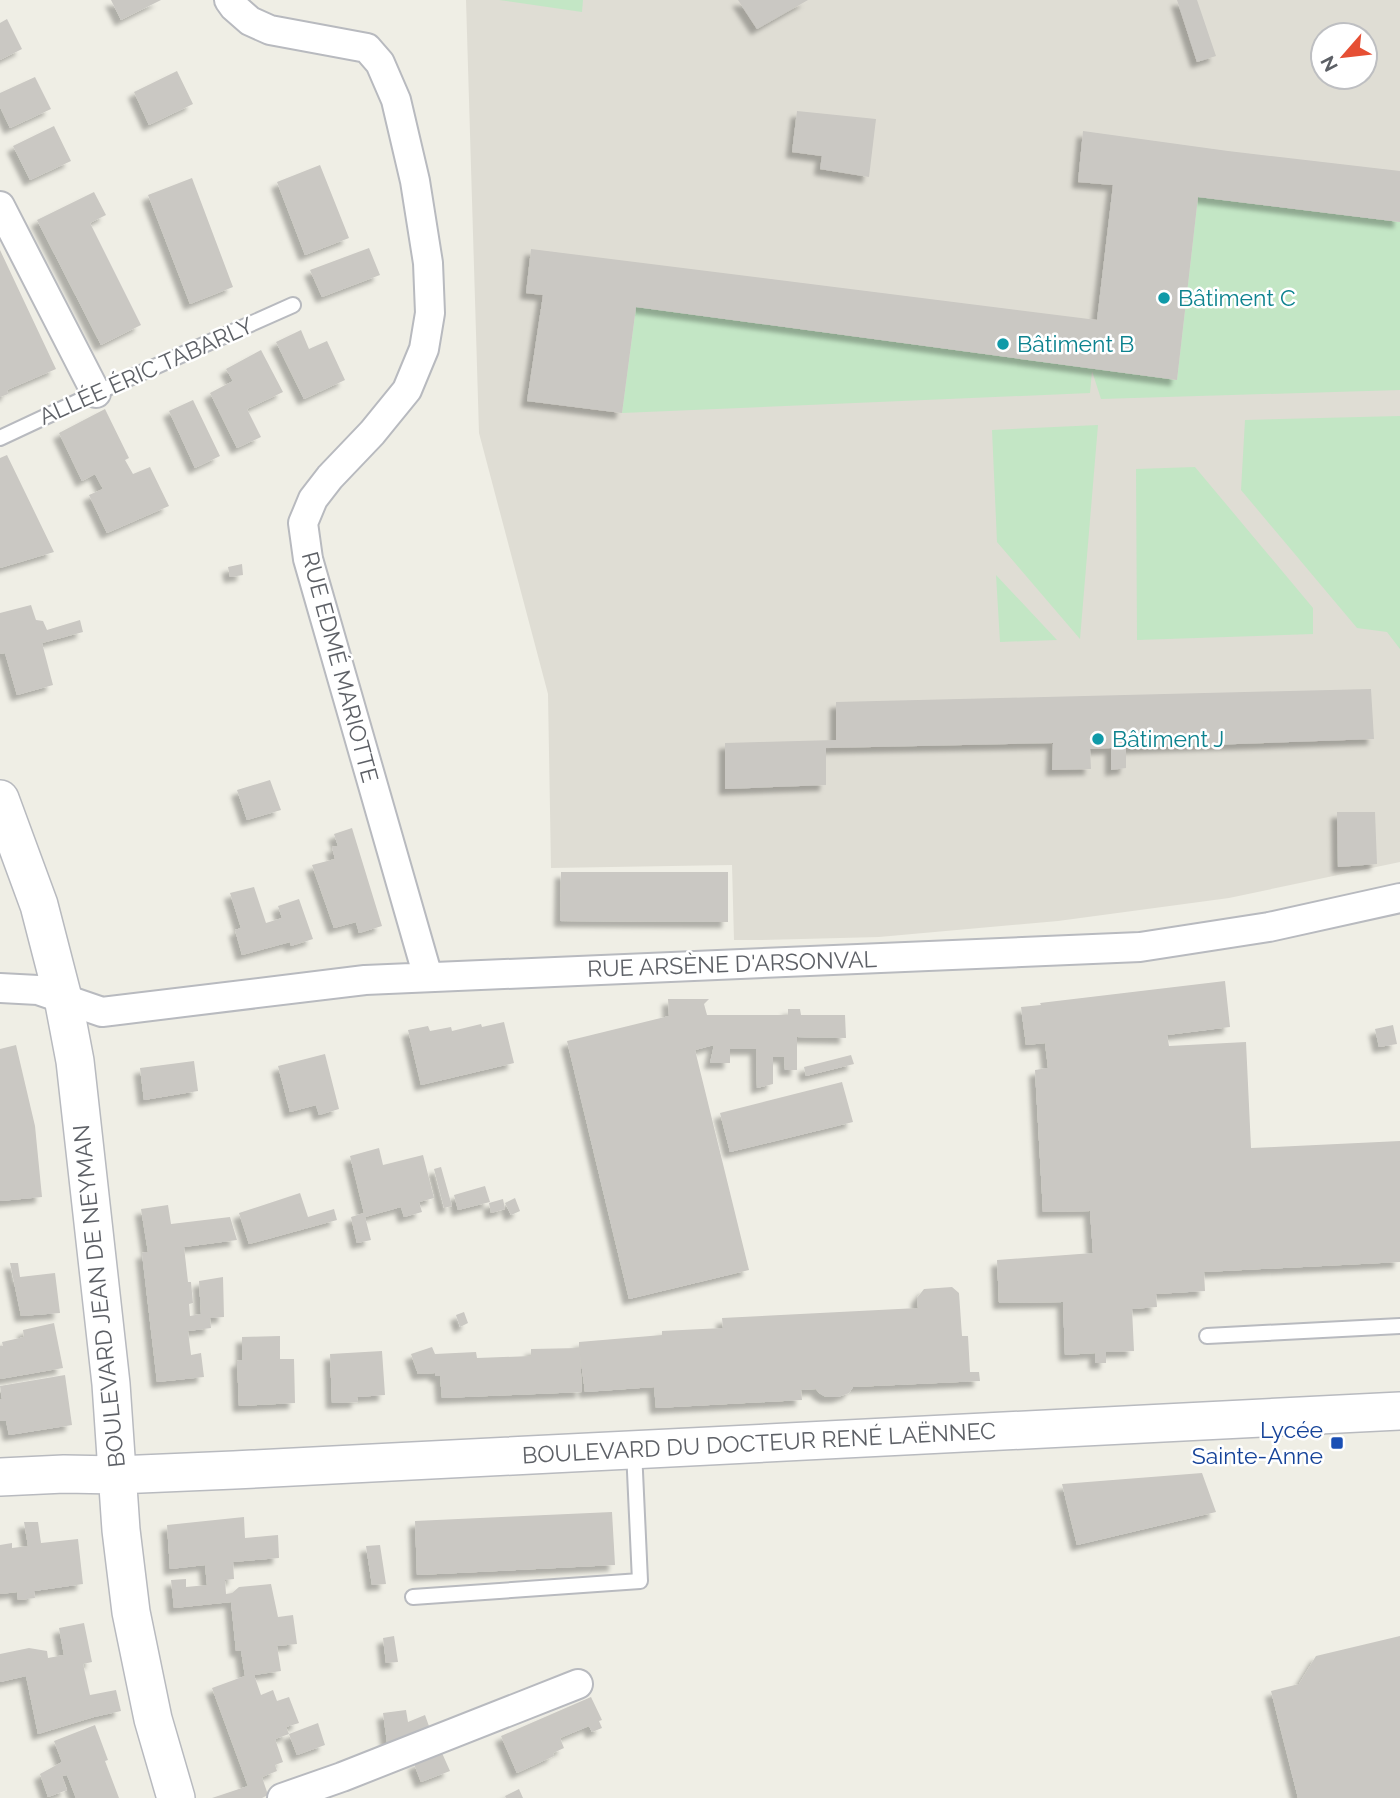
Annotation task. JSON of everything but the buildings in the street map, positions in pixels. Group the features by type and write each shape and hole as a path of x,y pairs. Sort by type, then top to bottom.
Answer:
{"street":[{"name":"RUE EDMÉ MARIOTTE","path":"229,0 250,21 270,30 367,48 380,63 396,100 415,181 428,263 430,313 424,349 407,390 379,425 330,477 313,499 303,523 308,559 428,977"},
{"path":"0,206 96,393"},
{"name":"BOULEVARD JEAN DE NEYMAN","path":"0,799 39,905 63,998 75,1061 111,1384 121,1531 131,1612 153,1719 176,1798"},
{"name":"RUE ARSÈNE D'ARSONVAL","path":"0,988 38,990 102,1012 366,980 1140,947 1399,903"},
{"name":"BOULEVARD DU DOCTEUR RENÉ LAËNNEC","path":"0,1477 117,1475 1400,1411"},
{"path":"282,1798 578,1684"}],"lane":[{"name":"ALLÉE ÉRIC TABARLY","path":"0,438 293,305"},
{"path":"1207,1336 1400,1326"},
{"path":"413,1597 640,1581 634,1450"}],"shaded area":[{"path":"466,0 1400,0 1400,862 1229,898 1058,921 879,937 734,940 732,865 551,868 548,694 479,433"}],"green space":[{"path":"499,0 583,0 582,12"},
{"path":"1198,197 1400,222 1400,390 1101,399 1092,371 1090,393 622,413 636,307 1177,380"},
{"path":"1400,416 1400,649 1387,632 1357,628 1241,490 1245,420"},
{"path":"1098,425 1080,639 997,542 992,430"},
{"path":"1195,467 1313,608 1313,634 1137,640 1136,469"},
{"path":"996,575 1057,640 1000,642"}],"place":[{"name":"Bâtiment C","path":"1164,298"},
{"name":"Bâtiment B","path":"1003,344"},
{"name":"Bâtiment J","path":"1098,739"},
{"name":"Lycée Sainte-Anne","path":"1337,1443"}]}
